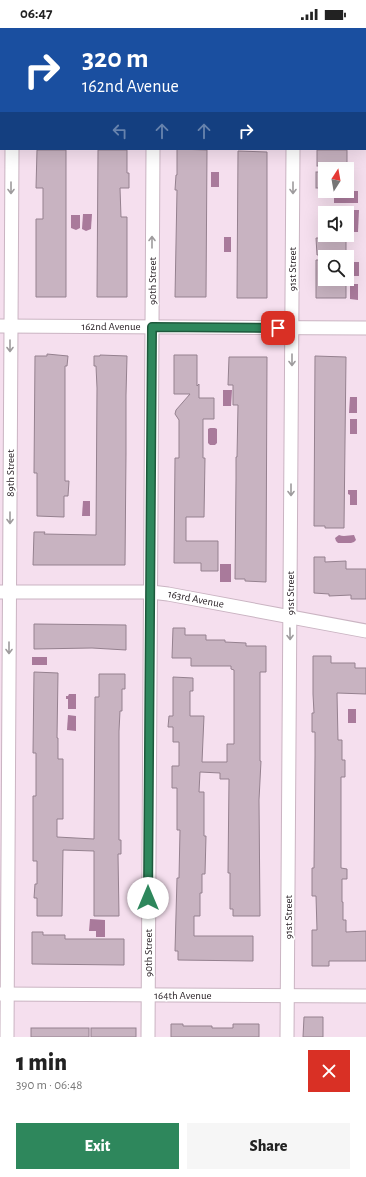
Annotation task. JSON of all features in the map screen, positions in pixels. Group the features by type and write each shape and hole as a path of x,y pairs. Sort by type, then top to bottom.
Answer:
{"street":[{"name":"89th Street","path":"8,1037 4,994 5,326 12,150"},
{"name":"90th Street","path":"148,1037 152,150"},
{"name":"91st Street","path":"287,1037 293,150"},
{"name":"162nd Avenue","path":"5,326 366,328"},
{"name":"163rd Avenue","path":"5,592 151,592 366,631"},
{"name":"164th Avenue","path":"4,994 366,996"}],"shaded area":[{"path":"211,172 219,172 219,187 211,187"},
{"path":"354,191 358,191 358,203 334,203 334,198 354,198"},
{"path":"354,210 359,210 358,232 354,232"},
{"path":"83,214 92,214 91,229 86,231 82,229"},
{"path":"71,215 80,215 80,228 76,230 71,228"},
{"path":"224,237 231,237 231,252 224,252"},
{"path":"354,262 359,262 359,276 354,276"},
{"path":"358,284 358,300 350,299 350,286"},
{"path":"223,390 232,390 231,406 223,406"},
{"path":"350,397 357,397 357,413 349,413"},
{"path":"350,419 357,419 357,434 350,434"},
{"path":"208,429 217,429 217,443 215,445 210,445 208,443"},
{"path":"348,490 357,490 357,505 350,505 350,495 348,494"},
{"path":"83,501 90,501 90,516 82,516"},
{"path":"339,535 354,535 356,540 351,543 338,543 335,538"},
{"path":"220,564 231,564 231,582 220,582"},
{"path":"32,657 47,657 47,665 32,665"},
{"path":"69,694 76,694 76,709 68,709 68,699 66,699 66,696"},
{"path":"348,709 356,709 356,723 348,723"},
{"path":"68,715 76,716 76,731 67,730"},
{"path":"90,919 105,920 105,937 96,937 96,931 89,931"}],"building":[{"path":"37,150 66,150 66,297 36,297 36,219 43,219 43,188 36,188"},
{"path":"98,150 127,150 127,173 129,173 129,188 120,188 121,217 127,217 127,297 97,297"},
{"path":"177,150 207,150 206,297 175,297 177,190 175,190 177,175"},
{"path":"317,150 347,150 347,162 318,162 317,166"},
{"path":"238,151 267,152 267,298 237,298"},
{"path":"316,172 318,172 318,188 316,188"},
{"path":"316,238 318,238 318,242 346,242 346,250 318,250 317,255"},
{"path":"316,260 318,260 318,286 346,286 346,298 316,298"},
{"path":"47,354 68,356 67,366 65,366 65,481 69,481 68,496 64,496 64,517 37,516 37,473 34,473 35,356 47,356"},
{"path":"174,355 197,355 197,386 199,384 199,398 214,398 214,419 203,419 203,458 205,458 204,517 186,517 186,541 218,541 218,571 201,571 201,563 174,563 175,458 179,458 179,420 175,414 176,410 190,394 174,394"},
{"path":"94,356 127,356 125,565 33,565 34,532 45,532 44,534 96,535 97,388"},
{"path":"315,356 346,357 344,528 325,528 325,526 314,526"},
{"path":"229,357 267,357 266,582 235,579 238,405 233,405 233,385 228,385"},
{"path":"314,557 325,557 325,562 346,561 346,569 366,569 366,599 351,599 351,595 329,596 329,594 314,593"},
{"path":"34,624 126,625 126,650 92,648 34,649"},
{"path":"173,628 185,628 185,635 206,635 206,640 225,640 225,642 246,643 246,646 266,646 266,672 260,672 260,916 233,916 233,909 230,909 230,873 228,873 229,779 220,779 220,773 200,772 199,792 204,792 204,836 206,836 205,874 202,874 200,916 194,916 194,936 253,936 253,961 178,960 178,951 175,951 180,830 177,830 177,788 172,788 172,766 179,766 179,742 173,742 173,727 168,727 169,716 173,716 173,677 193,678 193,691 190,691 190,716 204,716 202,762 227,762 227,744 234,744 234,670 231,669 231,666 191,666 191,658 172,658"},
{"path":"313,656 331,656 331,663 355,663 355,668 366,668 366,694 337,693 338,740 342,740 342,760 345,760 345,777 341,777 341,868 347,869 347,879 342,879 343,920 346,920 346,932 366,931 366,961 329,961 329,966 312,966 312,930 317,930 316,896 312,896 312,868 314,868 315,756 315,732 312,732 312,713 314,713"},
{"path":"34,672 58,673 57,738 58,759 63,759 63,819 57,819 57,837 94,839 95,697 99,697 99,674 125,674 125,689 122,689 122,711 120,711 119,731 119,840 121,840 121,854 118,854 119,916 94,916 94,851 63,850 62,916 37,916 37,898 34,898 35,884 37,884 37,861 33,861 33,796 36,796 36,753 33,753"},
{"path":"32,932 43,932 43,935 65,935 65,939 124,939 124,965 32,964"},
{"path":"304,1017 323,1017 323,1037 303,1037"},
{"path":"171,1024 183,1024 183,1026 212,1026 212,1028 233,1028 233,1024 259,1024 259,1037 171,1037"},
{"path":"31,1028 89,1028 89,1037 31,1037"},
{"path":"91,1028 136,1028 136,1037 91,1037"}],"route":[{"path":"148,898 152,327 278,328"}]}
